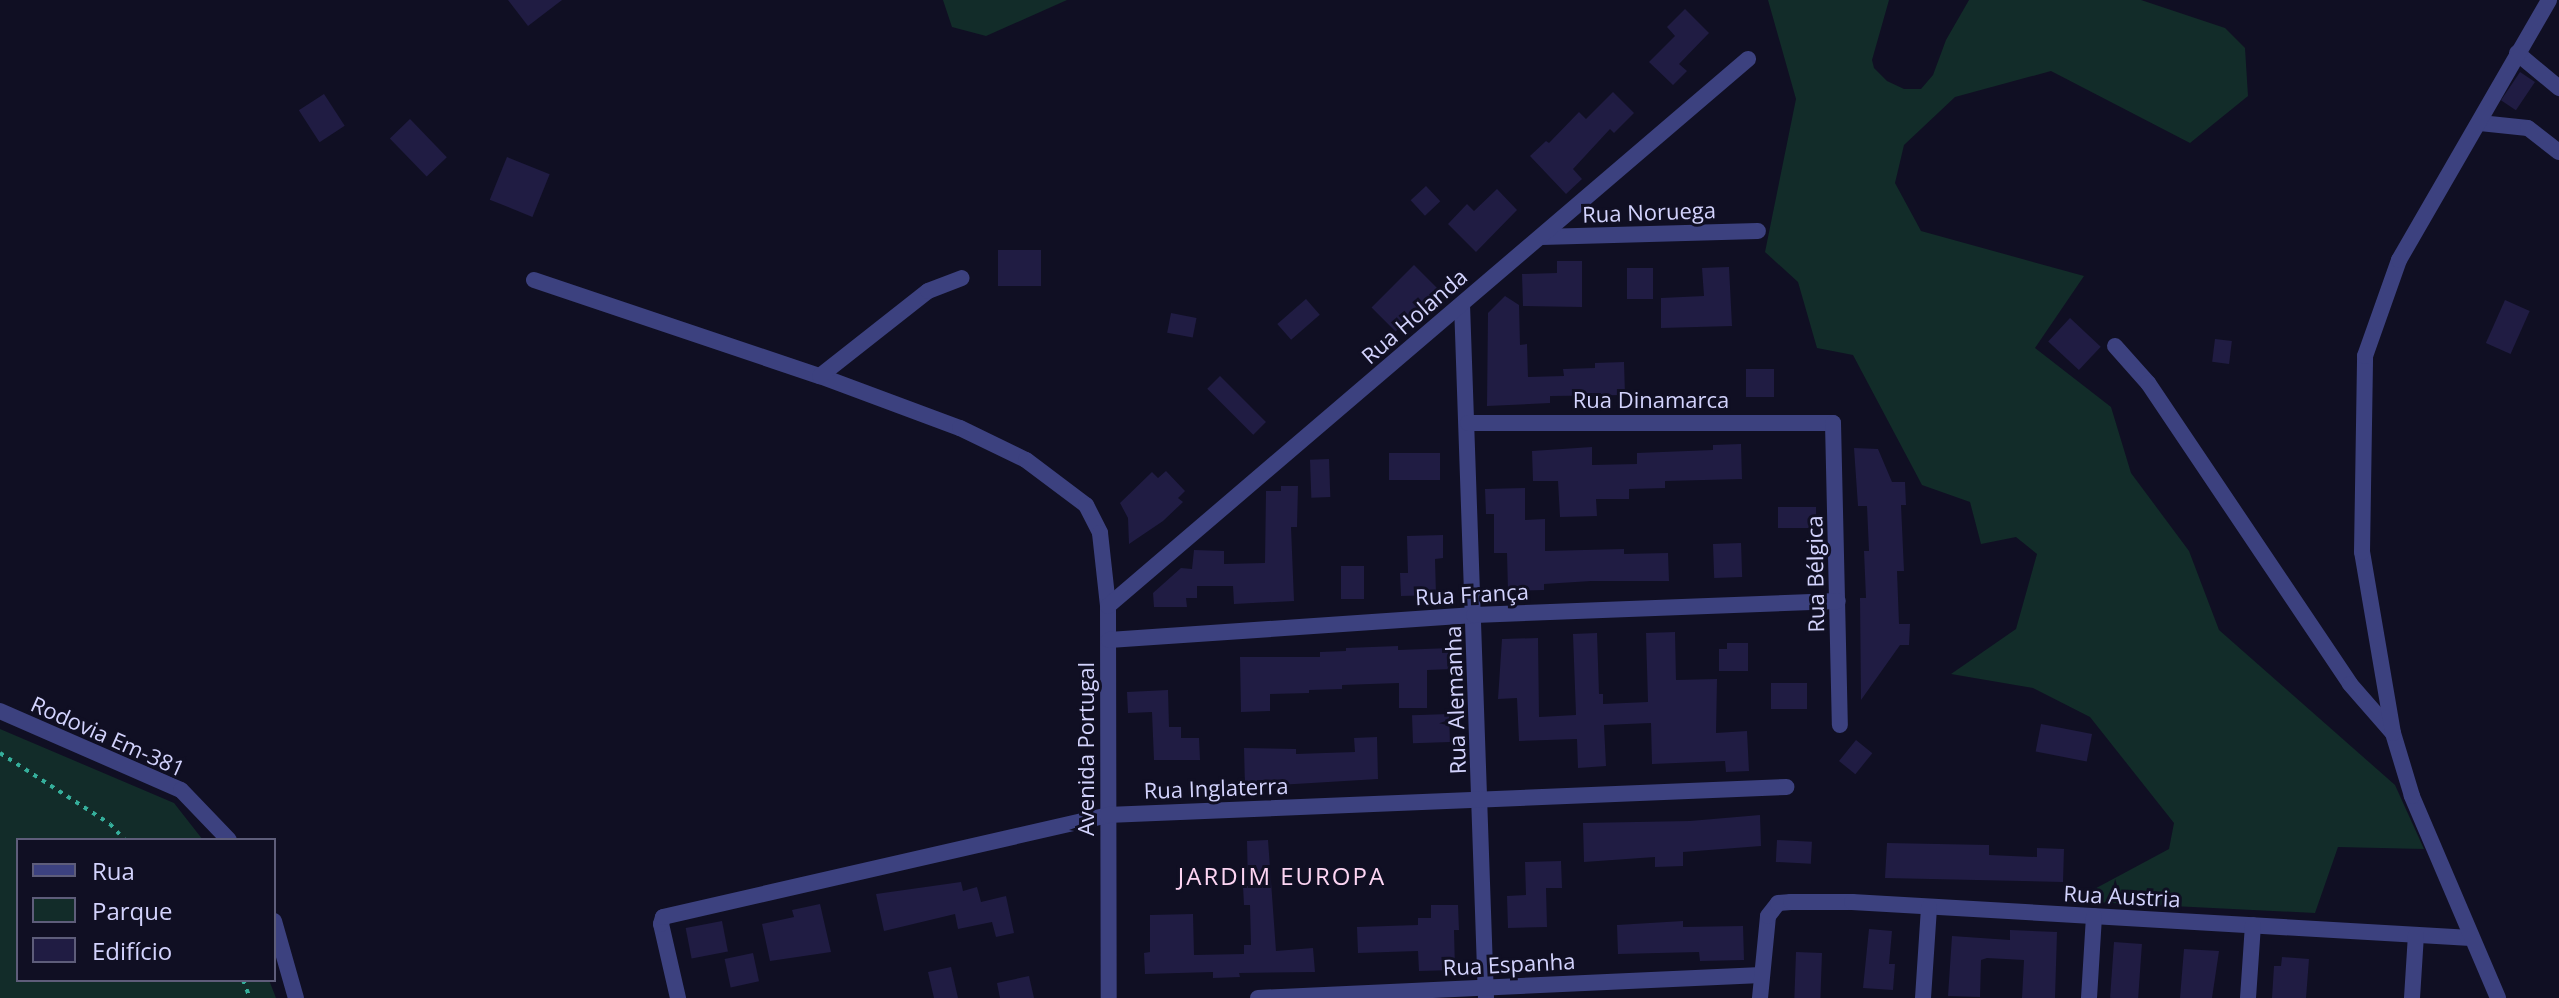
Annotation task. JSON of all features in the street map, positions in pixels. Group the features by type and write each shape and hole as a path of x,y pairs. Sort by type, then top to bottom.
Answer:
{"street":[{"path":"2498,998 2412,796 2393,733 2362,552 2365,356 2399,260 2549,0"},
{"path":"2517,53 2559,88"},
{"name":"Rua Holanda","path":"1108,606 1748,59"},
{"path":"2480,123 2528,128 2559,152"},
{"name":"Rua Noruega","path":"1541,237 1758,231"},
{"path":"534,280 820,376 928,291 962,278"},
{"name":"Rua Alemanha","path":"1462,304 1486,993"},
{"path":"2115,346 2148,383 2350,684 2393,733"},
{"name":"Avenida Portugal","path":"820,376 960,428 1026,460 1086,505 1100,533 1109,640 1109,998"},
{"name":"Rua Dinamarca","path":"1468,423 1833,423"},
{"name":"Rua Bélgica","path":"1833,423 1840,725"},
{"name":"Rua França","path":"1109,640 1474,615 1838,601"},
{"name":"Rodovia Em-381","path":"0,711 181,790 227,838"},
{"name":"Rua Inglaterra","path":"678,998 661,920 1107,815 1786,787"},
{"name":"Rua Austria","path":"1761,975 1771,908 1791,902 2471,938"},
{"path":"1923,998 1929,907"},
{"path":"2089,998 2094,916"},
{"path":"2248,998 2253,925"},
{"path":"276,928 296,998"},
{"path":"2412,998 2416,935"},
{"path":"1760,998 1761,975"},
{"name":"Rua Espanha","path":"1258,998 1486,993 1761,975"}],"path":[{"path":"0,753 110,824 123,838"}],"green space":[{"path":"943,0 1067,0 986,36 952,27"},
{"path":"1768,0 1889,0 1872,60 1874,68 1887,81 1904,89 1921,89 1933,75 1946,40 1969,0 2141,0 2225,28 2245,48 2248,96 2190,143 2051,71 1955,97 1904,145 1895,183 1921,231 2084,276 2035,348 2111,407 2131,473 2189,551 2219,630 2395,785 2424,849 2338,847 2315,913 2072,901 2169,849 2174,823 2090,717 2033,688 1951,674 2016,629 2037,554 2016,537 1981,544 1970,502 1922,485 1853,355 1817,348 1798,282 1765,252 1796,99"},
{"path":"0,729 174,803 201,838 16,838 16,982 270,982 276,998 0,998"}],"building":[{"path":"508,0 562,0 528,26"},
{"path":"1685,9 1709,33 1679,64 1687,71 1673,85 1649,62 1675,36 1667,27"},
{"path":"2520,72 2535,82 2516,110 2501,100"},
{"path":"1613,92 1634,113 1614,133 1610,129 1573,169 1582,179 1566,194 1530,156 1546,141 1549,143 1579,112 1586,119"},
{"path":"324,94 345,126 320,142 299,110"},
{"path":"410,119 447,157 427,177 390,138"},
{"path":"507,157 550,174 532,217 490,200"},
{"path":"1426,186 1440,201 1425,216 1411,200"},
{"path":"1497,189 1517,210 1476,252 1448,224 1467,204 1474,211"},
{"path":"998,250 1041,250 1041,286 998,286"},
{"path":"1557,261 1582,261 1582,307 1523,306 1522,274 1557,273"},
{"path":"1414,265 1438,289 1396,331 1372,307"},
{"path":"1729,267 1732,326 1661,328 1661,298 1704,296 1702,268"},
{"path":"1627,268 1653,268 1653,299 1627,299"},
{"path":"1505,296 1519,305 1520,345 1527,344 1528,377 1564,376 1563,369 1595,368 1595,363 1624,362 1625,395 1550,396 1550,403 1487,406 1488,313"},
{"path":"1306,299 1320,315 1291,340 1277,324"},
{"path":"2505,300 2530,311 2511,354 2486,343"},
{"path":"1171,313 1197,318 1193,338 1167,333"},
{"path":"2070,318 2101,347 2079,370 2048,341"},
{"path":"2215,339 2232,341 2229,364 2212,362"},
{"path":"1746,369 1774,369 1774,397 1746,397"},
{"path":"1220,376 1266,422 1253,435 1207,389"},
{"path":"1741,444 1742,479 1665,481 1665,488 1629,489 1629,499 1596,499 1597,516 1560,517 1558,481 1533,481 1532,451 1592,447 1592,465 1637,464 1637,453 1713,450 1713,445"},
{"path":"1854,448 1878,449 1892,482 1905,482 1906,505 1901,505 1904,571 1897,571 1899,624 1910,624 1909,645 1900,645 1861,700 1860,598 1866,598 1864,551 1869,551 1867,506 1858,506"},
{"path":"1389,453 1440,453 1440,480 1389,480"},
{"path":"1329,459 1330,497 1311,498 1310,460"},
{"path":"1166,471 1185,491 1178,498 1183,502 1163,521 1129,544 1128,518 1120,503 1152,472 1158,478"},
{"path":"1281,486 1298,486 1297,527 1291,527 1294,601 1234,604 1233,586 1197,586 1197,598 1186,598 1187,607 1154,607 1153,593 1181,568 1192,569 1194,550 1224,551 1224,564 1265,563 1266,491 1281,491"},
{"path":"1525,488 1525,520 1545,519 1545,551 1624,549 1624,554 1668,553 1669,581 1591,581 1544,584 1544,590 1508,591 1507,553 1494,553 1494,514 1486,514 1485,489"},
{"path":"1778,507 1816,507 1816,528 1778,528"},
{"path":"1443,535 1443,558 1435,559 1436,595 1401,596 1400,573 1408,573 1407,536"},
{"path":"1741,543 1742,577 1714,578 1713,544"},
{"path":"1341,566 1364,566 1364,599 1341,599"},
{"path":"1675,632 1676,680 1717,679 1716,733 1747,731 1749,771 1726,772 1725,761 1652,764 1651,723 1604,725 1606,766 1578,768 1577,739 1519,741 1517,698 1498,699 1502,639 1538,638 1539,717 1576,715 1573,634 1597,633 1599,694 1603,694 1603,704 1648,702 1646,633"},
{"path":"1727,643 1748,643 1748,671 1719,671 1719,649 1727,649"},
{"path":"1398,646 1398,650 1451,648 1452,669 1427,670 1427,708 1399,708 1399,683 1342,685 1342,689 1270,694 1270,711 1241,712 1240,657 1320,657 1320,652 1346,651 1346,648"},
{"path":"1771,683 1807,683 1807,709 1771,709"},
{"path":"1168,690 1169,727 1181,727 1181,738 1199,738 1200,760 1154,760 1152,712 1128,713 1127,692"},
{"path":"1449,714 1450,742 1413,743 1412,715"},
{"path":"2041,724 2092,734 2087,761 2036,751"},
{"path":"1377,737 1378,779 1245,787 1244,748 1296,749 1296,754 1355,752 1354,738"},
{"path":"1856,740 1872,753 1855,774 1839,761"},
{"path":"1760,815 1761,846 1683,852 1683,866 1655,867 1655,857 1584,862 1583,823 1690,821"},
{"path":"1268,840 1276,951 1313,948 1315,972 1239,973 1240,977 1213,978 1213,972 1145,974 1144,953 1150,952 1150,915 1193,914 1194,955 1244,954 1244,945 1251,945 1250,905 1244,905 1243,886 1248,886 1247,841"},
{"path":"1777,840 1812,842 1811,864 1776,862"},
{"path":"1887,843 1989,845 1989,855 2037,857 2037,848 2064,849 2063,882 1885,878"},
{"path":"1561,861 1562,888 1546,888 1547,927 1508,928 1507,896 1526,895 1525,862"},
{"path":"961,882 963,891 977,887 981,902 1006,896 1014,933 996,937 992,922 958,929 955,914 884,931 876,894"},
{"path":"820,904 831,952 770,961 762,924 794,917 792,910"},
{"path":"1431,905 1458,905 1459,930 1454,930 1455,970 1419,971 1418,951 1358,953 1357,927 1418,925 1418,918 1431,918"},
{"path":"722,921 728,951 692,958 686,928"},
{"path":"1683,921 1683,927 1743,926 1744,960 1700,961 1699,952 1618,954 1617,925"},
{"path":"1869,929 1892,931 1889,964 1895,964 1893,990 1863,988"},
{"path":"2010,930 2057,932 2055,998 2022,998 2024,960 1987,958 1981,960 1980,997 1948,996 1952,936 2010,940"},
{"path":"2114,942 2142,944 2138,998 2110,998"},
{"path":"2184,949 2219,951 2212,998 2180,998"},
{"path":"1796,952 1822,953 1820,998 1794,998"},
{"path":"753,953 759,981 731,987 725,959"},
{"path":"2282,957 2309,959 2306,998 2272,998 2274,966 2281,966"},
{"path":"951,967 958,998 934,998 928,972"},
{"path":"1029,976 1034,998 1000,998 997,983"}],"district":[{"name":"JARDIM EUROPA","path":"1282,876"}]}
